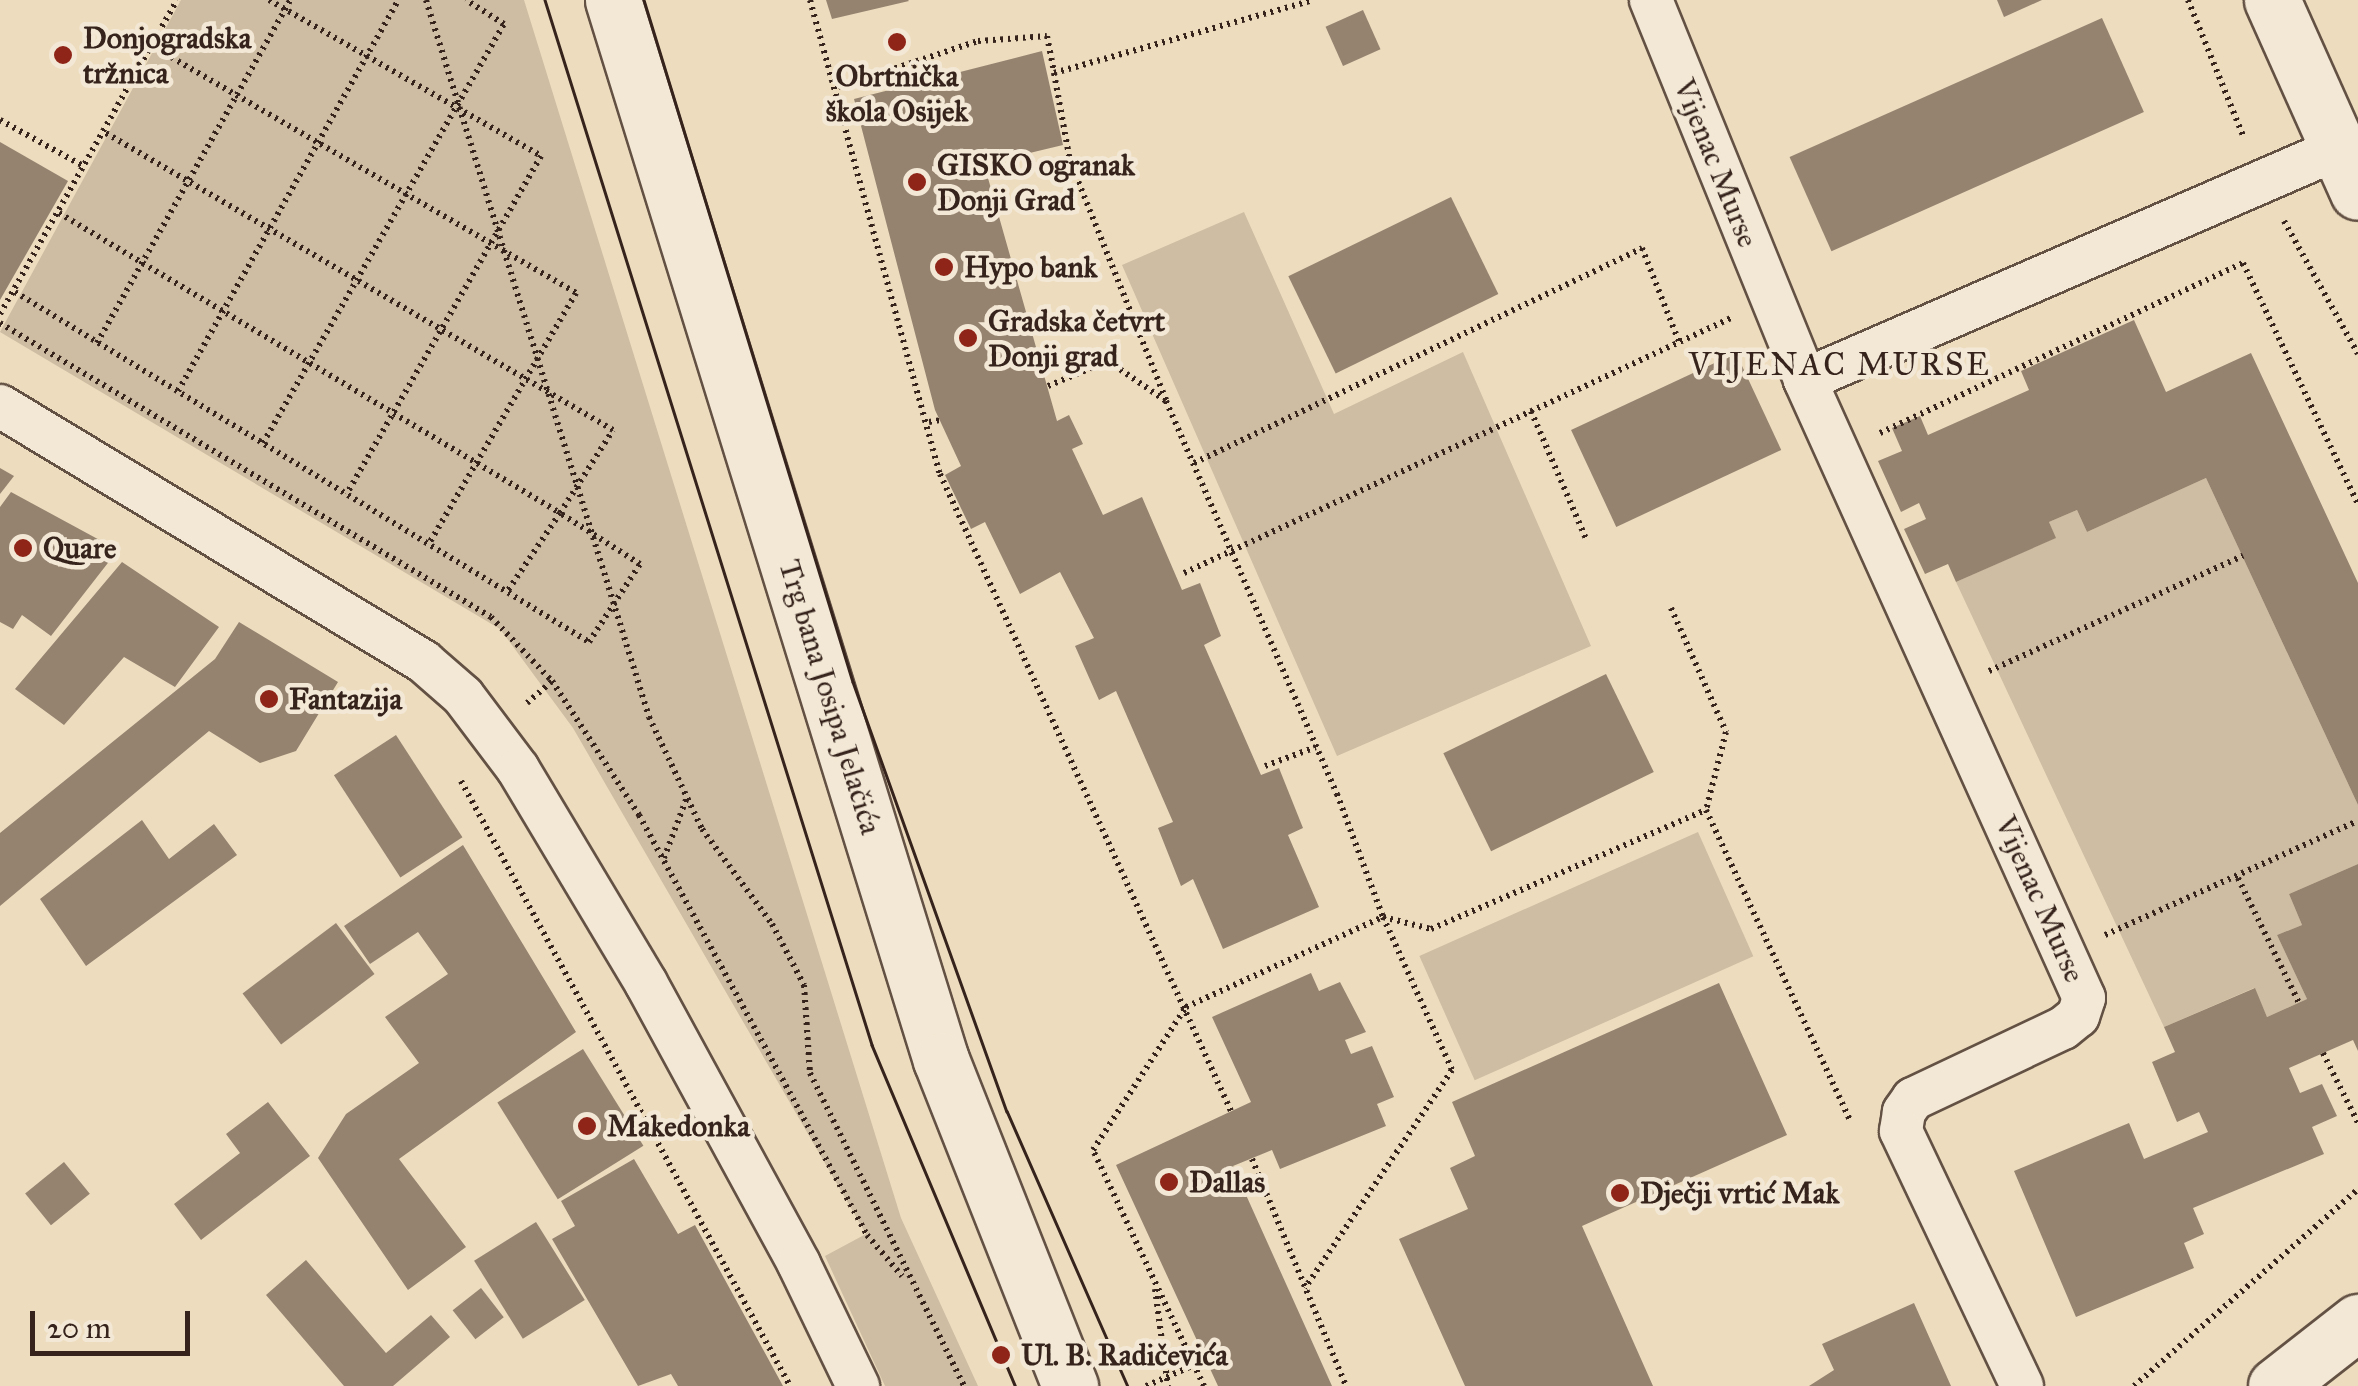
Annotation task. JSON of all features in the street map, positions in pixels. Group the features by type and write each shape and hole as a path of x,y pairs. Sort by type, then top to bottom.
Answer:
{"main road":[{"name":"Trg bana Josipa Jelačića","path":"613,0 942,1060 1070,1386"},
{"path":"2272,0 2348,171"},
{"path":"2276,1386 2358,1322"}],"street":[{"name":"Vijenac Murse","path":"1651,0 1770,300 2067,952 2084,998 2078,1016 1913,1099 1904,1112 1902,1131 2022,1386"},
{"path":"1805,380 2348,171"},
{"path":"0,406 424,662 464,696 518,769 646,983 799,1264 858,1386"}],"path":[{"path":"0,314 178,0"},
{"path":"269,0 458,104 542,156 438,328 346,494"},
{"path":"97,342 290,0"},
{"path":"178,392 267,227 398,0"},
{"path":"426,0 544,390 649,717 687,797 804,985 810,1072 964,1386"},
{"path":"263,443 504,24 466,0"},
{"path":"810,0 838,87 940,474 1186,1007 1230,1112"},
{"path":"1054,74 1313,0"},
{"path":"838,87 978,41 1047,36 1070,161 1166,401 1316,747 1383,918 1452,1070 1305,1288"},
{"path":"152,46 576,293 428,544"},
{"path":"0,120 84,168"},
{"path":"104,132 612,430 508,592"},
{"path":"15,292 590,642 640,564 560,512 59,213"},
{"path":"1194,463 1642,248 1679,342"},
{"path":"1874,436 2243,262 2358,504"},
{"path":"1184,574 1770,300"},
{"path":"1048,386 1108,360 1166,401"},
{"path":"1531,411 1586,539"},
{"path":"929,422 940,420"},
{"path":"1947,690 2242,556"},
{"path":"1671,608 1726,732 1706,810 1858,1138"},
{"path":"1265,766 1316,747"},
{"path":"453,765 790,1386"},
{"path":"663,860 687,797"},
{"path":"1204,1386 1093,1150 1186,1007 1383,918 1431,929 1706,810"},
{"path":"2067,952 2358,821"},
{"path":"2238,878 2299,1003"},
{"path":"2323,1053 2358,1124"},
{"path":"1252,1159 1346,1386"},
{"path":"2134,1386 2358,1189"},
{"path":"1154,1280 1167,1382"},
{"path":"1146,1386 1167,1382 1194,1365"}],"shaded area":[{"path":"181,0 524,0 901,1218 978,1386 885,1386 825,1256 866,1234 573,728 500,629 0,332"},
{"path":"1244,212 1334,414 1463,352 1591,646 1337,756 1122,265"},
{"path":"2206,478 2358,805 2358,864 2289,894 2302,925 2277,935 2307,999 2267,1017 2254,988 2164,1027 1956,582 2055,538 2049,522 2077,510 2087,532"},
{"path":"1698,832 1753,956 1475,1080 1419,956"}],"building":[{"path":"826,0 908,0 909,1 832,19"},
{"path":"1997,0 2042,0 2004,17"},
{"path":"1363,10 1380,49 1343,66 1326,27"},
{"path":"2102,18 2144,112 1831,251 1790,157"},
{"path":"1042,51 1063,145 984,164 1057,421 1069,415 1083,444 1072,449 1103,515 1142,497 1182,590 1200,583 1221,636 1204,645 1261,775 1279,768 1303,828 1288,835 1319,907 1223,949 1193,879 1181,886 1158,828 1173,822 1116,691 1099,700 1075,646 1094,638 1060,572 1020,594 985,522 971,529 945,475 961,466 935,410 854,99"},
{"path":"0,142 68,181 0,300"},
{"path":"1451,197 1498,294 1336,373 1288,276"},
{"path":"2134,320 2166,392 2251,353 2358,583 2358,805 2206,478 2087,532 2077,510 2049,522 2056,538 1956,582 1948,564 1925,574 1904,529 1926,519 1919,503 1901,512 1878,461 1902,451 1892,428 1920,416 1928,435 2029,390 2021,371"},
{"path":"1736,353 1781,450 1616,527 1571,430"},
{"path":"0,468 14,476 0,494"},
{"path":"11,492 118,550 51,636 22,615 13,629 0,622 0,507"},
{"path":"122,562 219,627 175,687 124,657 64,725 15,689"},
{"path":"239,622 338,682 296,751 260,763 209,731 0,906 0,833 215,659"},
{"path":"1606,674 1654,772 1491,851 1443,753"},
{"path":"396,735 462,837 400,878 334,775"},
{"path":"142,820 169,859 214,824 237,855 86,966 40,899"},
{"path":"463,845 576,1032 399,1159 466,1247 408,1290 318,1158 346,1114 419,1063 385,1017 448,974 418,932 370,964 344,926"},
{"path":"2358,864 2358,1051 2353,1040 2289,1068 2300,1093 2322,1084 2337,1116 2312,1127 2324,1154 2193,1208 2204,1234 2184,1243 2194,1268 2076,1317 2014,1171 2129,1123 2144,1159 2208,1132 2199,1112 2177,1122 2152,1062 2175,1052 2164,1027 2255,988 2267,1017 2307,999 2277,935 2302,925 2289,894"},
{"path":"336,923 375,974 281,1045 243,993"},
{"path":"1311,973 1319,991 1340,982 1366,1032 1345,1040 1351,1054 1372,1046 1394,1097 1377,1104 1386,1126 1280,1169 1272,1150 1233,1166 1332,1386 1218,1386 1116,1165 1251,1102 1212,1017"},
{"name":"Dječji vrtić Mak","path":"1719,983 1787,1135 1582,1226 1653,1386 1465,1386 1399,1239 1468,1209 1450,1168 1475,1156 1452,1102"},
{"path":"583,1049 643,1146 558,1199 497,1103"},
{"path":"268,1102 310,1156 201,1240 174,1204 240,1153 226,1134"},
{"path":"634,1159 678,1234 695,1225 783,1386 678,1386 671,1374 638,1386 552,1239 575,1226 561,1201"},
{"path":"64,1162 90,1194 51,1225 25,1193"},
{"path":"536,1222 585,1300 523,1339 474,1261"},
{"path":"306,1260 386,1353 431,1315 450,1337 393,1386 344,1386 266,1295"},
{"path":"481,1288 504,1317 475,1339 453,1310"},
{"path":"1914,1303 1951,1386 1809,1386 1834,1370 1822,1344"}],"tram line":[{"path":"545,0 872,1045 1015,1386"},
{"path":"644,0 853,682 1007,1111 1128,1386"}],"place":[{"name":"Obrtnička škola Osijek","path":"897,42"},
{"name":"Donjogradska tržnica","path":"63,55"},
{"name":"GISKO ogranak Donji Grad","path":"917,182"},
{"name":"Hypo bank","path":"944,267"},
{"name":"Gradska četvrt Donji grad","path":"968,338"},
{"name":"Quare","path":"23,548"},
{"name":"Fantazija","path":"269,699"},
{"name":"Makedonka","path":"587,1126"},
{"name":"Dallas","path":"1169,1182"},
{"name":"Dječji vrtić Mak","path":"1620,1193"},
{"name":"Ul. B. Radičevića","path":"1001,1355"}],"district":[{"name":"VIJENAC MURSE","path":"1840,365"}]}
